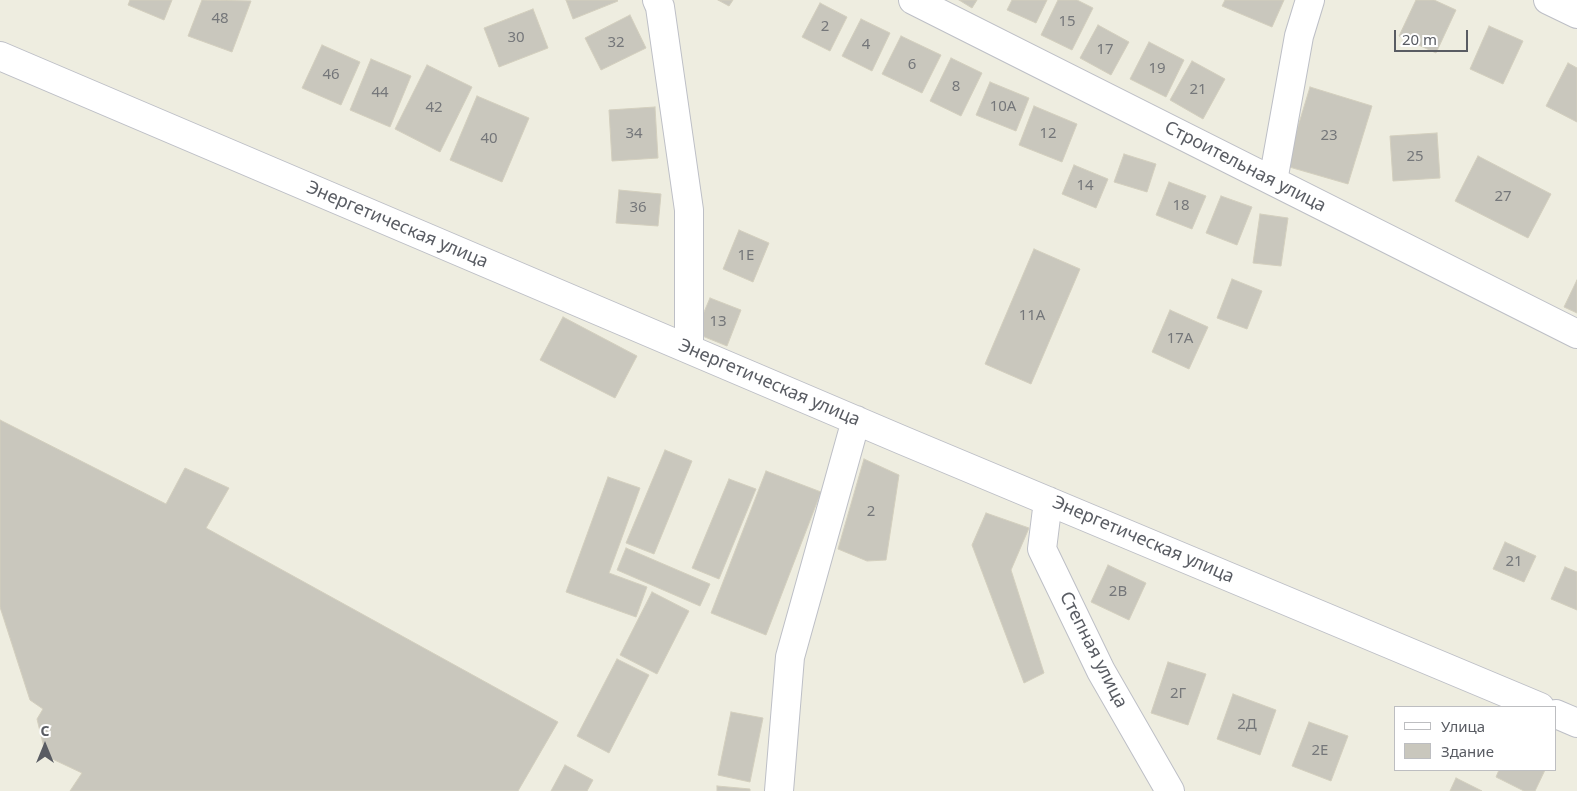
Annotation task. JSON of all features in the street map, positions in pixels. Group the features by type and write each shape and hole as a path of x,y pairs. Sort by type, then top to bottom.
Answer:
{"street":[{"path":"657,0 660,7 689,210 690,349"},
{"name":"Строительная улица","path":"914,0 1577,334"},
{"path":"1273,181 1299,36 1310,0"},
{"path":"1548,0 1577,14"},
{"name":"Энергетическая улица","path":"0,56 856,420 1538,706"},
{"path":"779,791 790,657 856,420"},
{"name":"Степная улица","path":"1048,501 1042,550 1101,671 1170,791"},
{"path":"1557,714 1577,723"}],"building":[{"path":"130,0 172,0 164,20 128,5"},
{"path":"202,0 251,1 232,52 188,36"},
{"path":"566,0 617,0 618,1 573,19"},
{"path":"718,0 733,0 729,6"},
{"path":"959,0 977,0 972,8"},
{"path":"1012,0 1047,0 1036,23 1007,10"},
{"path":"1058,0 1077,0 1093,8 1072,50 1041,35"},
{"path":"1225,0 1284,0 1272,27 1222,6"},
{"path":"1416,0 1434,0 1456,10 1436,53 1399,36"},
{"path":"820,3 847,17 830,51 802,37"},
{"path":"533,9 548,48 499,67 484,28"},
{"path":"630,15 646,48 601,70 585,38"},
{"path":"861,19 890,33 872,71 842,56"},
{"path":"1098,25 1129,42 1111,75 1080,58"},
{"path":"1489,26 1523,41 1503,84 1470,69"},
{"path":"901,36 941,55 922,93 882,74"},
{"path":"1149,42 1184,60 1166,97 1130,79"},
{"path":"322,45 360,62 341,105 302,88"},
{"path":"951,58 982,73 961,116 930,101"},
{"path":"371,59 411,76 390,127 350,110"},
{"path":"1192,61 1225,79 1203,119 1170,100"},
{"path":"1568,63 1577,68 1577,122 1546,106"},
{"path":"427,65 472,87 440,152 395,129"},
{"path":"990,82 1029,98 1016,131 976,115"},
{"path":"1310,87 1372,106 1348,184 1286,166"},
{"path":"477,96 529,118 502,182 450,160"},
{"path":"1034,106 1077,124 1062,162 1019,145"},
{"path":"655,107 658,158 612,161 609,110"},
{"path":"1437,133 1440,178 1393,181 1390,136"},
{"path":"1124,154 1156,164 1147,192 1114,182"},
{"path":"1478,156 1551,194 1528,238 1455,201"},
{"path":"1074,165 1108,179 1096,208 1062,194"},
{"path":"1169,182 1206,196 1192,229 1156,215"},
{"path":"619,190 661,194 658,226 616,223"},
{"path":"1221,196 1252,207 1237,245 1206,233"},
{"path":"1260,214 1288,218 1281,266 1253,263"},
{"path":"739,230 769,243 753,282 723,269"},
{"path":"1034,249 1080,269 1031,384 985,364"},
{"path":"1232,279 1262,291 1247,329 1217,318"},
{"path":"1577,280 1577,313 1564,307"},
{"path":"710,298 741,310 727,346 695,333"},
{"path":"1170,310 1208,327 1189,369 1152,352"},
{"path":"563,317 637,356 615,398 540,360"},
{"path":"0,420 166,504 185,468 229,488 206,528 558,722 518,791 70,791 82,773 46,756 37,719 43,709 30,700 0,607"},
{"path":"665,450 692,461 654,554 626,543"},
{"path":"864,459 899,475 886,560 867,561 838,549"},
{"path":"766,471 821,492 766,635 711,613"},
{"path":"608,477 640,488 609,573 647,587 636,617 566,592"},
{"path":"729,479 756,489 719,579 692,568"},
{"path":"986,513 1029,528 1011,570 1044,673 1024,683 972,545"},
{"path":"1505,542 1536,556 1524,582 1493,569"},
{"path":"626,548 710,584 700,606 617,570"},
{"path":"1108,565 1146,583 1129,620 1091,602"},
{"path":"1565,567 1577,572 1577,610 1551,599"},
{"path":"652,592 689,611 657,674 620,655"},
{"path":"617,659 649,675 609,753 577,736"},
{"path":"1168,662 1206,674 1188,725 1151,713"},
{"path":"1233,694 1276,710 1260,755 1217,739"},
{"path":"731,712 763,718 750,782 718,775"},
{"path":"1309,722 1348,736 1331,781 1292,766"},
{"path":"565,765 593,780 587,791 551,791"},
{"path":"1499,771 1545,771 1535,791 1524,791 1496,777"},
{"path":"1456,778 1482,791 1450,791"},
{"path":"717,786 750,789 750,791 717,791"}]}
